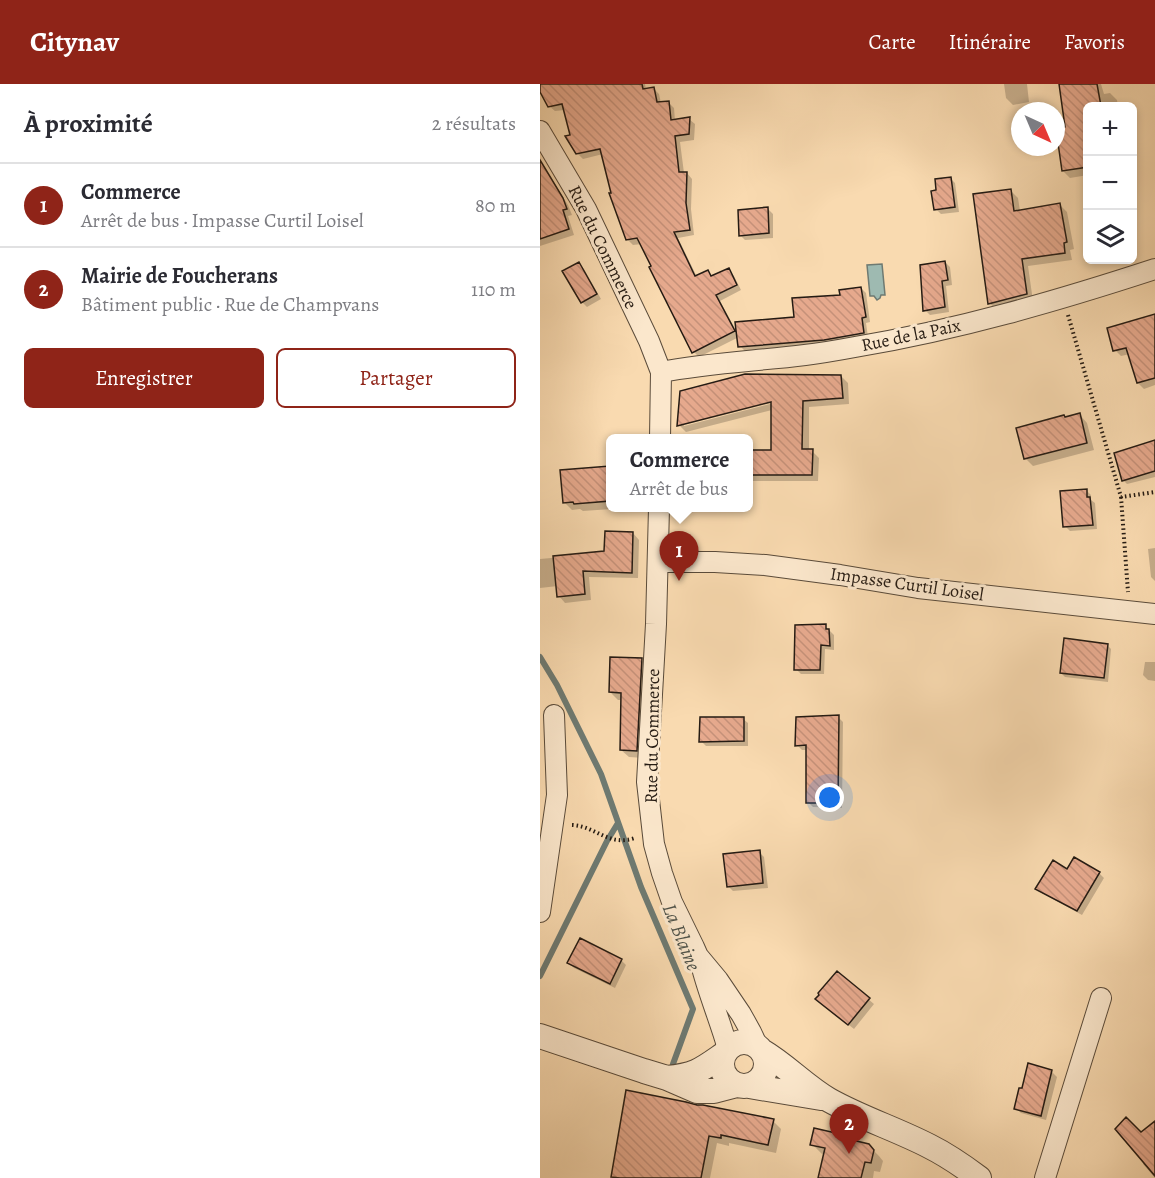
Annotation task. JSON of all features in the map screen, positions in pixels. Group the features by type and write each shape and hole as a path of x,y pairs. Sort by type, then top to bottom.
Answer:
{"street":[{"name":"Rue du Commerce","path":"540,131 586,209 649,341 661,372 660,434"},
{"name":"Rue de la Paix","path":"661,372 686,367 805,355 869,344 998,316 1095,289 1155,269"},
{"name":"Rue du Commerce","path":"658,512 656,624 647,782 654,844 672,902 698,956 705,983 718,1014 726,1052"},
{"name":"Impasse Curtil Loisel","path":"658,562 765,565 918,588 1155,614"},
{"path":"540,912 546,824 557,795 554,715"},
{"name":"Rue du Commerce","path":"698,956 741,1014 759,1048"},
{"path":"1045,1178 1101,998"},
{"path":"540,1036 697,1090 714,1091 758,1081 765,1072 766,1061 759,1048"},
{"path":"667,1078 694,1073 726,1052 732,1045 741,1042 752,1043 827,1099 930,1146 962,1171 979,1178"},
{"path":"726,1052 722,1065 728,1080 743,1085 827,1099"}],"path":[{"path":"1068,314 1121,497 1129,612"},
{"path":"1121,497 1155,492"},
{"path":"546,824 576,825 617,841 634,839 642,832"}],"water":[{"path":"882,264 885,295 881,295 877,300 874,296 870,296 867,265"}],"building":[{"path":"540,84 642,84 643,89 654,87 657,102 669,101 671,120 690,117 689,134 675,136 679,172 687,172 686,203 690,230 674,232 695,276 708,270 711,276 729,268 737,285 716,295 735,331 692,353 637,238 626,240 609,193 611,193 600,149 576,154 565,136 570,135 562,104 548,107 540,92"},
{"path":"1059,84 1097,84 1100,102 1083,102 1083,168 1062,171 1060,156 1065,156 1065,102 1062,102"},
{"path":"540,160 563,198 567,209 563,210 569,229 540,239"},
{"path":"951,177 955,207 934,210 931,191 936,190 935,179"},
{"path":"1011,189 1014,211 1060,203 1067,242 1064,243 1065,253 1022,259 1027,294 988,304 973,194"},
{"path":"768,207 769,233 739,236 738,210"},
{"path":"945,261 948,280 942,281 945,307 923,311 920,265"},
{"path":"579,262 597,294 581,303 562,271"},
{"path":"861,287 866,317 862,318 864,333 824,340 738,347 735,322 794,317 792,298 840,295 839,290"},
{"path":"1155,314 1155,378 1137,383 1126,348 1113,351 1107,328"},
{"path":"745,374 841,375 843,398 803,401 802,449 813,449 812,475 753,475 753,450 771,450 771,402 677,426 680,391"},
{"path":"1080,413 1087,443 1024,459 1016,428"},
{"path":"1155,440 1155,471 1122,481 1114,453"},
{"path":"606,466 606,501 563,503 560,470"},
{"path":"1087,489 1093,525 1063,527 1060,491"},
{"path":"605,531 633,532 632,573 583,571 585,594 557,597 553,556 604,551"},
{"path":"826,624 826,629 829,629 830,646 821,645 820,670 794,670 795,625"},
{"path":"1064,638 1108,644 1104,678 1060,673"},
{"path":"610,657 642,658 637,751 620,750 621,693 609,692"},
{"path":"839,715 838,803 806,803 806,745 795,746 796,717"},
{"path":"700,717 744,717 744,741 699,742"},
{"path":"760,850 763,883 727,887 723,854"},
{"path":"1074,857 1100,872 1077,911 1035,889 1053,860 1067,869"},
{"path":"580,938 622,959 610,984 567,963"},
{"path":"837,971 870,998 848,1025 815,999"},
{"path":"1028,1063 1052,1070 1041,1116 1014,1109"},
{"path":"626,1090 774,1119 768,1145 721,1135 721,1138 709,1136 701,1178 611,1177"},
{"path":"1126,1117 1141,1132 1155,1121 1155,1176 1115,1129"},
{"path":"814,1128 849,1136 848,1139 869,1144 874,1150 871,1163 865,1162 861,1178 818,1178 825,1148 810,1145"}],"waterway":[{"name":"La Blaine","path":"540,657 557,685 601,774 641,887 693,1009 673,1064"},
{"name":"La Blaine","path":"540,976 618,823"}],"place":[{"name":"Commerce","path":"679,581"},
{"name":"Mairie de Foucherans","path":"849,1154"}]}
